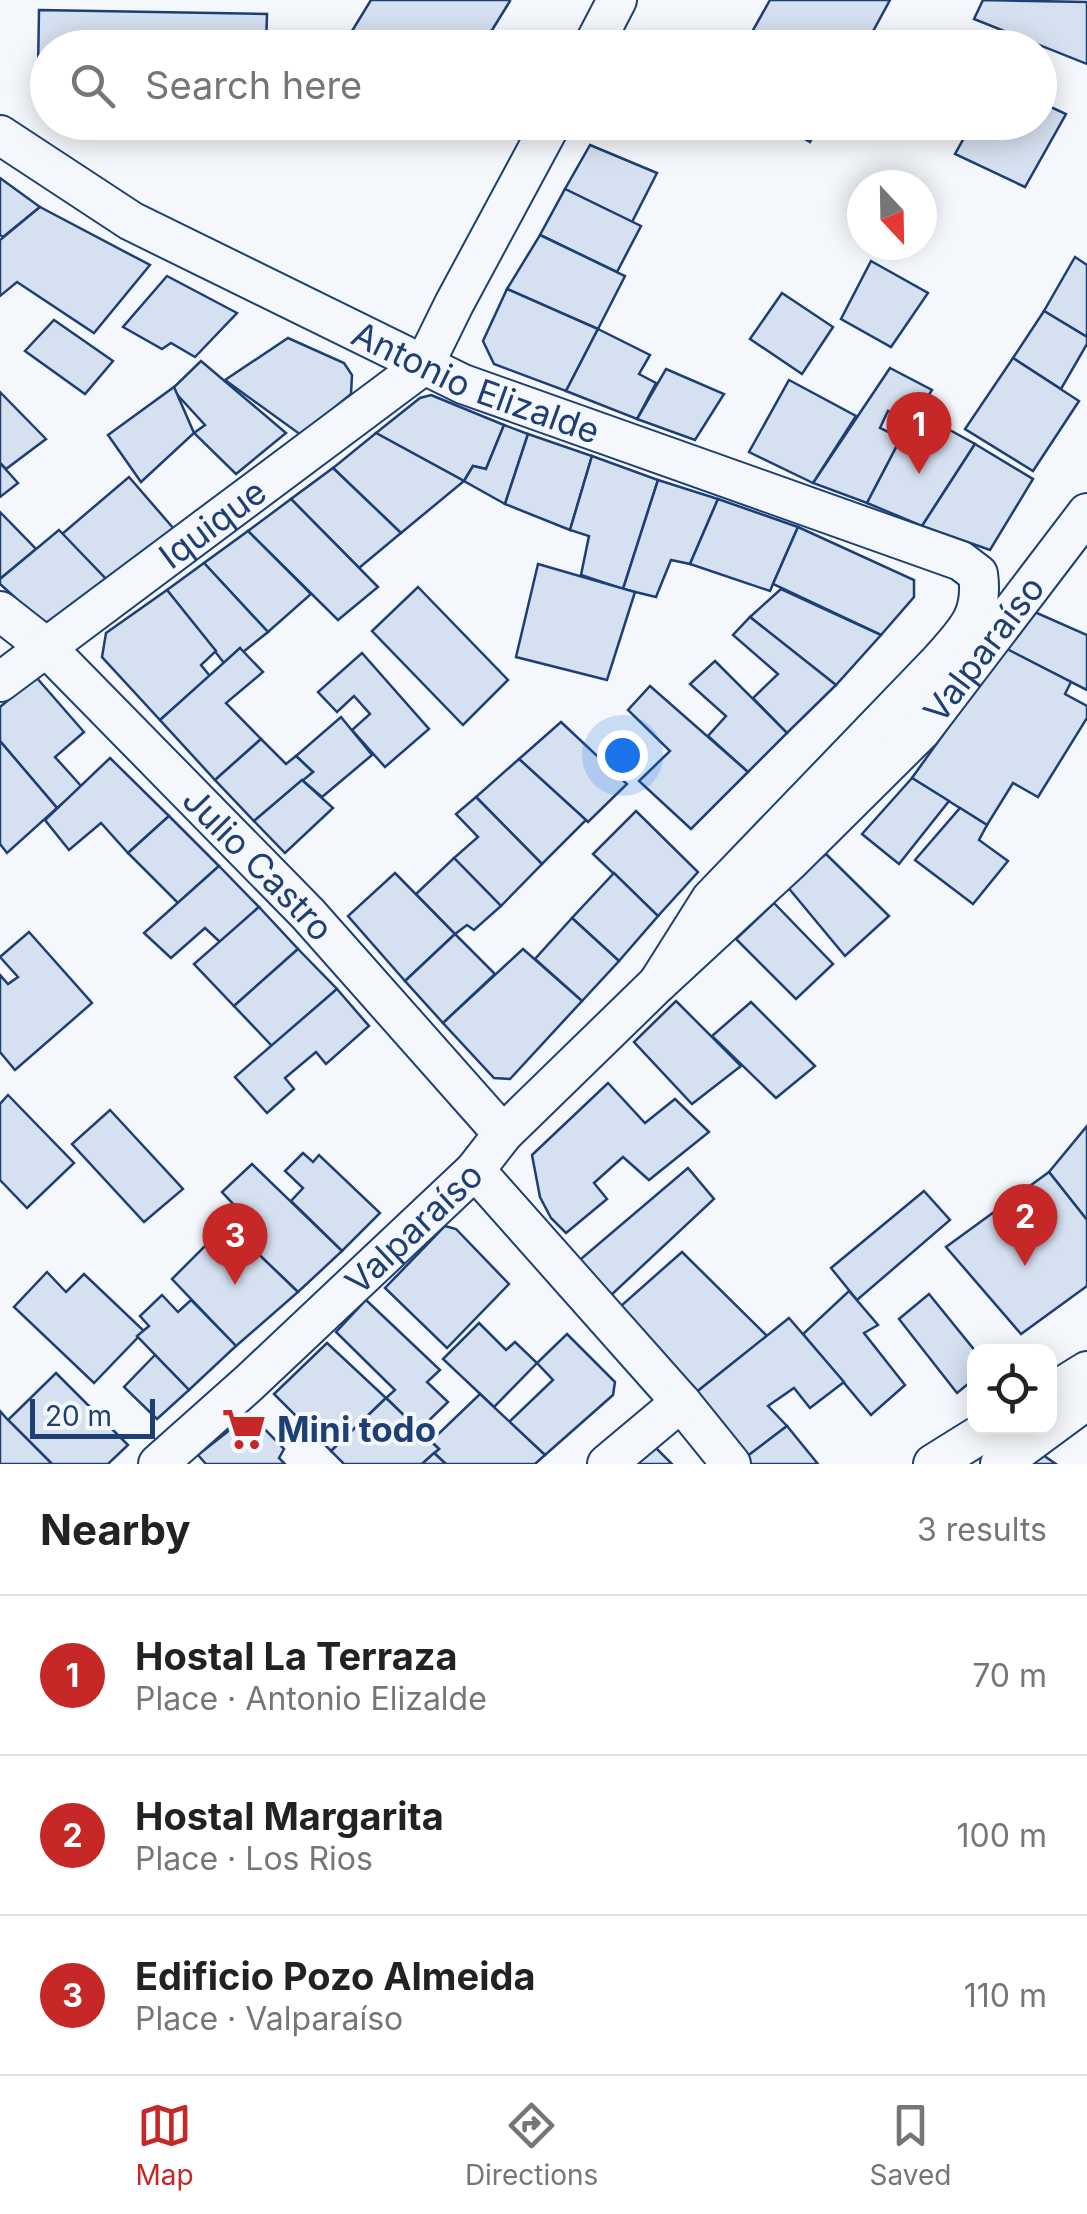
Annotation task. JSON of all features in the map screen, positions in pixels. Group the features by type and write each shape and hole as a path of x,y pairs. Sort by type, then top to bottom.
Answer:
{"street":[{"path":"602,30 618,0"},
{"name":"Antonio Elizalde","path":"0,136 131,221 463,384 961,560 978,574"},
{"path":"424,365 542,140"},
{"name":"Iquique","path":"0,682 424,365"},
{"name":"Valparaíso","path":"158,1464 475,1170 503,1134 921,731 1087,514"},
{"name":"Valparaíso","path":"658,983 711,899 972,624 981,594 978,574"},
{"name":"Julio Castro","path":"0,612 46,647 308,914 503,1134"},
{"path":"475,1170 681,1402 731,1464"},
{"path":"1057,1390 1087,1371"},
{"path":"1000,1464 1087,1400"},
{"path":"607,1464 681,1402"},
{"path":"933,1464 981,1434"}],"building":[{"path":"371,0 510,1 492,30 353,30"},
{"path":"770,0 890,0 874,30 753,30"},
{"path":"983,0 1087,2 1087,64 1057,52 1057,30 1002,30 974,19"},
{"path":"39,10 267,14 267,30 39,30"},
{"path":"1057,110 1066,114 1057,130"},
{"path":"963,140 1051,140 1025,187 955,154"},
{"path":"590,145 657,173 632,222 565,189"},
{"path":"0,178 40,207 3,237 0,235"},
{"path":"565,189 641,226 617,272 540,235"},
{"path":"40,207 150,265 94,333 17,282 0,296 0,240"},
{"path":"540,235 625,276 598,329 507,289"},
{"path":"1075,257 1087,265 1087,337 1044,311"},
{"path":"871,261 928,293 891,347 841,319"},
{"path":"167,276 237,313 195,357 171,343 162,349 123,327"},
{"path":"507,289 598,329 566,391 494,364 483,341"},
{"path":"782,293 833,327 802,374 750,339"},
{"path":"1044,311 1087,337 1087,344 1061,389 1013,358"},
{"path":"54,320 113,361 85,394 25,351"},
{"path":"598,329 650,355 639,374 656,383 637,419 566,391"},
{"path":"288,338 344,363 352,375 351,394 301,435 225,380"},
{"path":"1013,358 1079,401 1033,471 965,429"},
{"path":"201,361 286,433 236,474 194,433 205,425 172,389"},
{"path":"890,368 932,390 911,423 888,411 880,428 901,438 867,503 813,483"},
{"path":"666,369 724,394 695,440 637,419"},
{"path":"789,380 856,416 813,483 749,452"},
{"path":"174,387 194,433 141,482 108,435"},
{"path":"0,392 46,439 6,469 0,463"},
{"path":"431,395 504,425 486,469 473,466 464,481 376,433 420,398"},
{"path":"919,413 975,444 922,526 867,503 901,438"},
{"path":"504,425 528,434 505,504 464,481 473,466 486,469"},
{"path":"376,433 464,481 401,533 333,468"},
{"path":"528,434 592,456 570,530 505,504"},
{"path":"975,444 1033,479 990,550 922,526"},
{"path":"592,456 658,480 623,589 581,575 589,536 570,530"},
{"path":"0,463 18,483 0,497"},
{"path":"333,468 401,533 359,568 291,499"},
{"path":"129,477 174,529 107,580 62,534"},
{"path":"658,480 718,499 690,564 671,560 656,597 623,589"},
{"path":"291,499 378,587 338,620 248,531"},
{"path":"718,499 798,527 770,591 690,564"},
{"path":"0,512 36,549 0,579"},
{"path":"798,527 914,580 914,597 881,635 773,584"},
{"path":"59,530 107,580 51,623 41,621 0,584 0,579"},
{"path":"248,531 311,594 268,632 204,563"},
{"path":"204,563 268,632 243,652 240,648 224,663 167,590"},
{"path":"538,564 635,592 607,680 516,657"},
{"path":"418,587 508,680 463,725 372,631"},
{"path":"781,589 881,635 836,685 750,617"},
{"path":"167,590 216,651 201,665 210,676 160,720 102,657 106,633"},
{"path":"1021,606 1087,635 1087,690 996,644"},
{"path":"750,617 836,685 787,733 753,698 778,674 733,635"},
{"path":"240,648 263,672 226,703 261,739 215,780 160,720"},
{"path":"1005,648 1071,682 1065,694 1087,706 1087,718 1038,797 1013,783 987,825 912,778"},
{"path":"362,653 429,729 385,767 352,730 370,714 354,696 337,712 318,692"},
{"path":"715,661 787,733 748,772 708,736 726,716 690,684"},
{"path":"36,677 84,732 55,757 82,787 57,808 0,741 0,707"},
{"path":"650,686 748,772 691,829 639,781 670,751 628,710"},
{"path":"341,717 372,755 322,797 302,780 313,772 296,756"},
{"path":"561,722 627,784 588,822 519,759"},
{"path":"261,739 286,764 296,756 313,772 254,821 215,780"},
{"path":"0,741 57,808 7,853 0,844"},
{"path":"110,758 169,816 128,853 101,823 69,850 45,820"},
{"path":"519,759 586,820 542,864 476,797"},
{"path":"912,778 949,801 899,864 862,834"},
{"path":"302,780 333,808 285,853 254,821"},
{"path":"476,797 542,864 501,906 454,858 478,837 456,814"},
{"path":"960,808 987,825 979,840 1008,861 973,904 915,860"},
{"path":"636,811 698,872 658,916 593,854"},
{"path":"169,816 219,866 178,903 128,853"},
{"path":"826,854 889,916 845,956 786,885"},
{"path":"454,858 501,906 474,930 467,925 455,934 416,894"},
{"path":"219,866 259,907 220,942 205,928 171,958 144,933"},
{"path":"395,873 455,934 405,981 348,916"},
{"path":"614,873 658,916 619,961 572,918"},
{"path":"774,903 833,964 796,999 736,939"},
{"path":"259,907 298,949 234,1006 194,964"},
{"path":"572,918 619,961 582,1001 535,959"},
{"path":"29,932 92,1003 15,1070 0,1052 0,975 8,984 18,977 0,957"},
{"path":"455,934 495,974 443,1023 405,981"},
{"path":"298,949 337,989 272,1046 234,1006"},
{"path":"523,949 582,1001 510,1079 494,1078 443,1023"},
{"path":"337,989 369,1026 326,1064 316,1052 285,1078 294,1089 267,1113 235,1077"},
{"path":"676,1001 741,1066 692,1104 634,1042"},
{"path":"751,1002 815,1066 776,1098 712,1036"},
{"path":"608,1083 645,1123 675,1099 709,1132 649,1180 623,1157 594,1183 607,1199 566,1233 551,1218 540,1197 532,1155"},
{"path":"8,1095 74,1163 27,1208 0,1180 0,1104"},
{"path":"110,1110 183,1189 144,1222 72,1144"},
{"path":"1087,1126 1087,1220 1049,1172"},
{"path":"303,1153 313,1162 319,1155 380,1213 342,1251 291,1201 303,1188 285,1171"},
{"path":"252,1164 342,1251 298,1292 221,1218 235,1206 222,1192"},
{"path":"688,1168 714,1199 608,1298 575,1264"},
{"path":"1049,1172 1087,1220 1087,1286 1021,1334 946,1247"},
{"path":"924,1191 950,1220 857,1300 831,1268"},
{"path":"227,1224 298,1292 236,1346 172,1279"},
{"path":"445,1226 456,1229 509,1284 447,1348 385,1288"},
{"path":"682,1252 767,1336 689,1398 613,1313"},
{"path":"47,1272 66,1292 84,1274 144,1331 94,1383 14,1307"},
{"path":"849,1291 878,1325 864,1333 905,1385 871,1415 803,1334"},
{"path":"929,1294 970,1344 967,1385 957,1393 899,1319"},
{"path":"162,1295 178,1312 191,1300 236,1346 189,1390 137,1336 149,1326 140,1316"},
{"path":"366,1300 440,1370 427,1382 448,1402 419,1430 386,1398 395,1390 336,1332"},
{"path":"789,1318 844,1382 810,1408 794,1388 768,1406 787,1426 741,1461 689,1398"},
{"path":"479,1323 506,1350 515,1342 537,1363 494,1407 443,1359"},
{"path":"567,1334 615,1382 613,1395 545,1455 509,1422 553,1380 537,1363"},
{"path":"327,1343 386,1398 331,1451 274,1394"},
{"path":"155,1355 189,1390 157,1419 124,1387"},
{"path":"56,1373 128,1445 108,1464 52,1464 8,1420"},
{"path":"480,1394 545,1455 535,1464 446,1464 434,1453 439,1449 431,1441"},
{"path":"386,1398 439,1449 422,1464 344,1464 331,1451"},
{"path":"0,1411 8,1420 52,1464 0,1464"},
{"path":"250,1414 284,1449 279,1458 285,1464 206,1464 198,1455"},
{"path":"787,1426 818,1464 743,1464 741,1461"},
{"path":"647,1439 672,1464 620,1464"},
{"path":"434,1453 446,1464 422,1464"},
{"path":"1040,1453 1056,1464 1027,1464"}],"place":[{"name":"Hostal La Terraza","path":"919,474"},
{"name":"Hostal Margarita","path":"1025,1266"},
{"name":"Edificio Pozo Almeida","path":"235,1285"},
{"name":"Mini todo","path":"244,1429"}]}
